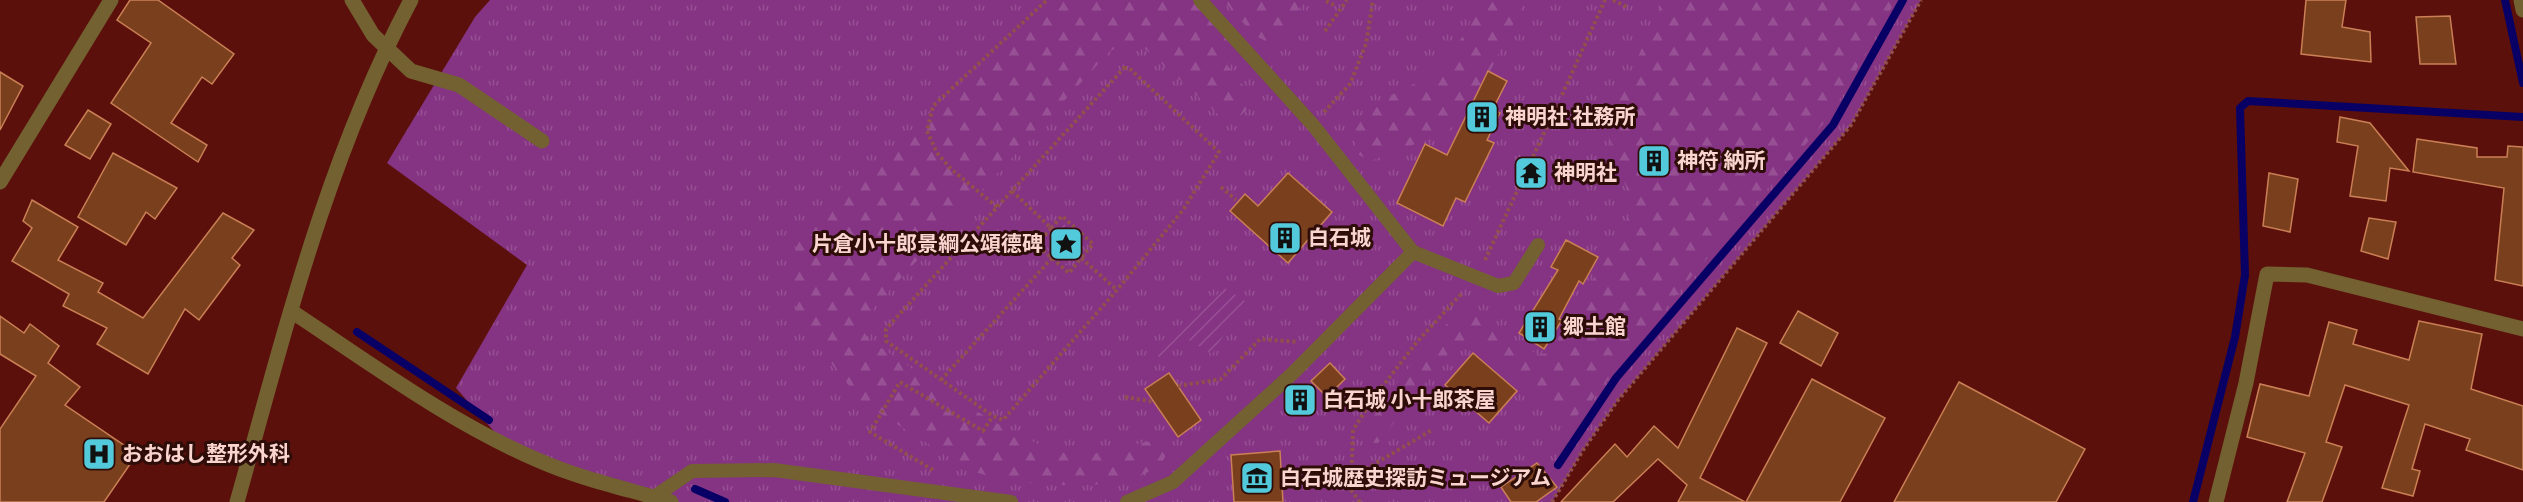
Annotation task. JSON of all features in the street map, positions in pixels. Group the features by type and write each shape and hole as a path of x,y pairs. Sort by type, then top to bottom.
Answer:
{"street":[{"path":"0,183 111,0"},
{"path":"352,0 373,35 411,71 459,85 542,141"},
{"path":"237,502 332,176 386,48 411,0"},
{"path":"2521,0 2523,10"},
{"path":"2216,502 2246,383 2267,274 2307,275 2523,329"},
{"path":"291,311 416,393 506,445 542,462 671,502"}],"lane":[{"path":"1200,0 1312,125 1413,252 1498,286 1514,283 1538,245"},
{"path":"1127,502 1173,482 1292,374 1413,252"},
{"path":"654,497 692,471 774,470 1011,502"}],"path":[{"path":"997,207 951,169 937,153 927,131 933,106 1047,0"},
{"path":"1325,30 1347,0"},
{"path":"1312,125 1350,84 1366,44 1373,0"},
{"path":"1562,95 1605,0"},
{"path":"1613,0 1627,7"},
{"path":"1552,502 1583,450 1618,400 1851,125 1921,0"},
{"path":"1326,1 1334,5"},
{"path":"1124,68 1129,68 1219,152 1183,210 1117,290 1003,420 993,416 886,340 886,330 997,207 1124,68"},
{"path":"1490,252 1558,103"},
{"path":"1221,187 1236,200"},
{"path":"1012,190 1051,228"},
{"path":"1062,216 1093,244 1069,273 1037,245 1051,228 1062,216"},
{"path":"941,380 1052,258"},
{"path":"1081,258 1117,290"},
{"path":"1360,502 1351,490 1353,429 1416,343 1476,278"},
{"path":"1178,386 1221,379 1260,339 1323,343"},
{"path":"939,473 870,432 900,382 983,431 993,416"},
{"path":"1125,397 1154,402"},
{"path":"1361,472 1432,430"}],"green space":[{"path":"490,0 1921,0 1851,125 1618,400 1583,450 1552,502 671,502 506,445 456,388 527,265 387,163 475,17"},
{"path":"1050,0 1198,0 1236,42 1227,65 1250,94 1248,108 1236,120 1220,116 1143,47 1128,43 1110,51 865,317 861,326 868,339 941,388 997,423 1051,449 1082,455 1152,441 1163,445 1166,455 1153,469 1132,478 1104,484 1042,484 1012,481 968,469 862,402 803,328 788,284 798,236"},
{"path":"1223,0 1302,0 1291,24 1271,43 1255,36"},
{"path":"1477,0 1525,0 1470,112 1446,132 1371,161 1359,155 1355,138 1357,124 1363,114 1373,105 1423,78 1450,54 1470,22"},
{"path":"1663,0 1896,0 1830,116 1685,284 1582,412 1565,421 1539,404 1472,340 1455,345 1378,443 1371,443 1365,438 1377,411 1402,376 1452,318 1475,316 1538,355 1552,352 1630,214 1632,204 1606,130"},
{"path":"1064,224 1085,242 1066,264 1046,246"},
{"path":"1225,288 1245,301 1212,354 1187,339 1160,359 1153,348"}],"building":[{"path":"130,0 158,0 234,54 212,84 202,77 171,123 207,145 198,162 111,103 151,43 117,20"},
{"path":"2306,0 2346,0 2342,27 2370,32 2371,62 2301,54"},
{"path":"2450,16 2456,64 2420,64 2416,17"},
{"path":"1488,71 1507,81 1493,109 1500,113 1487,140 1494,143 1465,202 1456,198 1443,226 1397,203 1425,144 1447,155"},
{"path":"0,72 23,86 0,130"},
{"path":"88,110 111,124 90,159 65,145"},
{"path":"2340,117 2370,123 2409,171 2390,168 2386,201 2350,196 2358,146 2337,142"},
{"path":"2417,139 2477,148 2477,157 2507,157 2508,146 2523,147 2523,286 2495,280 2504,188 2413,172"},
{"path":"113,153 177,188 155,219 146,212 126,245 78,217"},
{"name":"白石城","path":"1288,173 1332,212 1288,263 1230,211 1245,194 1258,206"},
{"path":"2269,173 2298,179 2290,232 2263,226"},
{"path":"32,200 78,227 58,260 103,283 98,292 143,318 223,213 254,230 232,258 240,265 199,320 185,309 148,374 97,344 107,328 63,306 69,294 12,261 32,228 23,221"},
{"path":"2369,218 2396,222 2388,259 2361,251"},
{"path":"1566,240 1598,257 1583,284 1579,281 1559,319 1562,320 1544,349 1519,333 1558,270 1551,267"},
{"path":"1798,311 1838,333 1821,366 1780,343"},
{"path":"0,316 24,333 30,324 59,346 48,363 80,387 65,405 137,454 104,502 0,502 0,429 36,376 0,354"},
{"path":"2419,321 2482,334 2471,389 2523,406 2523,470 2466,450 2470,439 2425,424 2412,469 2420,471 2413,496 2382,488 2409,405 2345,385 2326,442 2342,447 2322,502 2287,502 2305,453 2247,437 2260,384 2309,396 2329,322 2357,330 2353,344 2409,360"},
{"path":"1737,328 1767,343 1700,478 1745,502 1678,502 1687,485 1658,459 1613,502 1561,502 1615,444 1627,457 1654,426 1678,448"},
{"path":"1473,353 1517,391 1489,423 1445,385"},
{"path":"1330,363 1345,379 1327,397 1311,381"},
{"path":"1169,373 1201,420 1178,437 1145,389"},
{"path":"1812,379 1885,418 1840,502 1746,502"},
{"path":"1959,382 2085,449 2056,502 1894,502"},
{"name":"白石城歴史探訪ミュージアム","path":"1280,451 1283,502 1234,502 1231,455"},
{"path":"1537,463 1557,487 1536,502 1511,502 1501,487"}],"waterway":[{"path":"1558,465 1616,378 1833,125 1903,0"},
{"path":"2505,0 2523,83"},
{"path":"2193,502 2235,337 2245,275 2240,108 2248,101 2523,117"},
{"path":"357,332 489,420"},
{"path":"695,489 725,502"}],"place":[{"name":"神明社 社務所","path":"1482,117"},
{"name":"神符 納所","path":"1654,161"},
{"name":"神明社","path":"1531,173"},
{"name":"白石城","path":"1285,238"},
{"name":"片倉小十郎景綱公頌德碑","path":"1066,244"},
{"name":"郷土館","path":"1540,327"},
{"name":"白石城 小十郎茶屋","path":"1300,400"},
{"name":"おおはし整形外科","path":"99,454"},
{"name":"白石城歴史探訪ミュージアム","path":"1257,478"}]}
